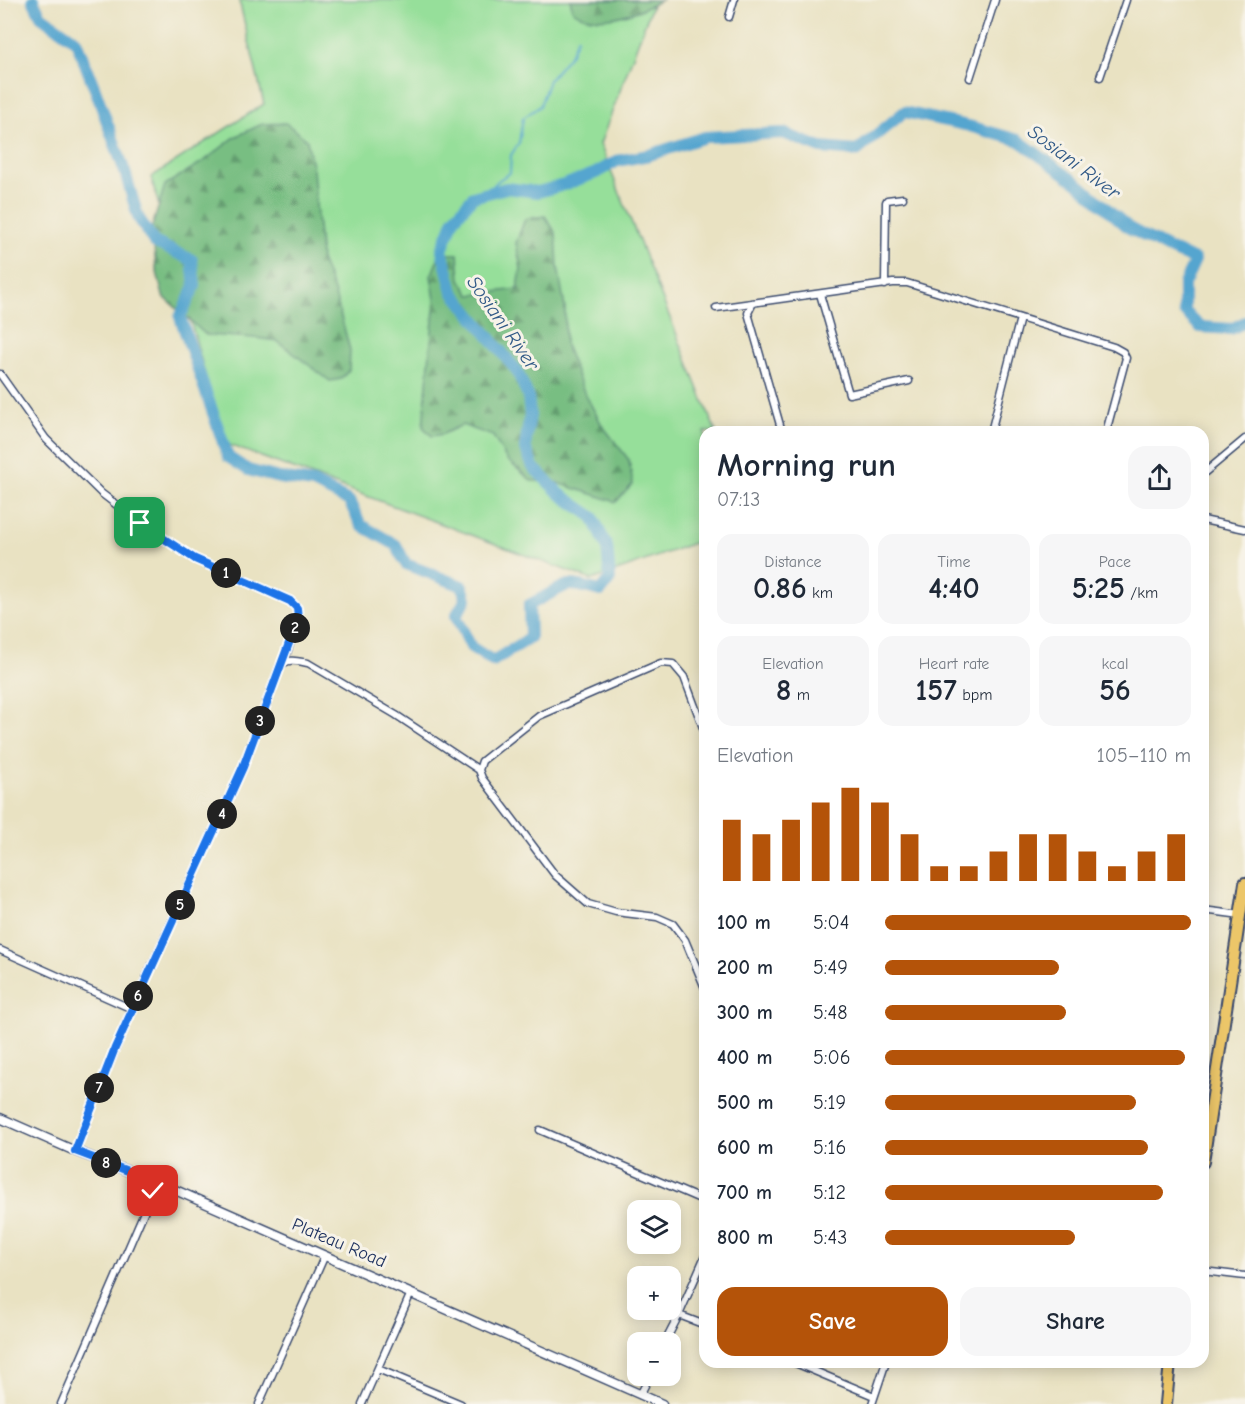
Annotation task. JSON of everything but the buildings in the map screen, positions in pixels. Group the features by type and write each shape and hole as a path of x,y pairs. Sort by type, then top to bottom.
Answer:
{"highway":[{"path":"1209,1123 1245,883"},
{"path":"1166,1404 1169,1368"}],"street":[{"path":"729,17 734,0"},
{"path":"970,78 995,0"},
{"path":"1100,76 1126,0"},
{"path":"885,285 886,202 903,198"},
{"path":"716,308 907,284 1020,318 1117,348 1125,354 1125,363 1108,426"},
{"path":"820,294 849,394 909,381"},
{"path":"753,303 748,314 780,426"},
{"path":"993,426 1020,318"},
{"path":"0,374 46,439 101,493 140,523 195,559 290,601 297,608 298,619 284,662 280,666 243,767 132,1009 75,1151"},
{"path":"1209,469 1245,439"},
{"path":"1209,521 1245,529"},
{"path":"284,662 308,663 396,715 479,770 482,778 555,875 588,904 616,912 657,918 673,924 685,940 699,974"},
{"path":"479,770 482,761 539,716 661,663 667,662 677,667 684,677 699,717"},
{"path":"1209,911 1241,915"},
{"path":"0,950 132,1009"},
{"name":"Plateau Road","path":"0,1119 157,1182 662,1404"},
{"path":"540,1130 699,1198"},
{"path":"62,1404 157,1182"},
{"path":"259,1404 325,1255"},
{"path":"681,1310 699,1270"},
{"path":"1209,1272 1245,1276"},
{"path":"363,1404 411,1293"},
{"path":"681,1316 699,1323"},
{"path":"807,1368 874,1396"},
{"path":"872,1404 884,1368"},
{"path":"378,1369 461,1404"},
{"path":"640,1395 645,1386"}],"green space":[{"path":"239,0 654,0 600,144 714,426 699,426 699,541 592,580 224,443 151,177 264,104"},
{"path":"570,0 661,0 629,14 593,18 573,11"},
{"path":"286,123 307,140 313,170 321,260 334,291 350,350 349,370 341,379 330,381 277,341 206,335 163,296 156,268 152,227 165,185 204,161 235,137 262,124"},
{"path":"545,216 556,233 558,267 565,308 565,345 584,392 602,425 629,460 633,484 616,502 555,482 532,481 507,460 493,436 462,425 443,434 432,436 423,427 435,299 431,276 440,254 458,254 460,279 470,295 518,289 521,268 516,243 525,219"}],"waterway":[{"name":"Sosiani River","path":"33,0 41,16 76,41 125,172 138,217 154,242 192,260 195,286 180,317 228,457 248,470 313,483 349,501 361,525 396,545 406,564 462,586 466,599 456,616 471,647 493,661 530,638 529,605 568,585 601,591 610,579 607,547 593,517 560,494 533,467 525,447 530,415 528,396 517,371 453,292 442,250 454,219 473,197 506,188 538,192 596,173 617,161 649,155 705,137 783,133 821,148 857,151 904,112 969,126 1018,140 1080,185 1129,228 1195,260 1184,284 1184,311 1200,327 1231,329 1245,322"},
{"path":"490,193 495,183 510,173 511,155 519,143 523,118 540,106 549,80 570,55 577,38"}],"route":[{"path":"140,523 195,559 290,601 297,608 298,619 284,662 280,666 243,767 115,1048 75,1151 157,1182 153,1191"}]}
